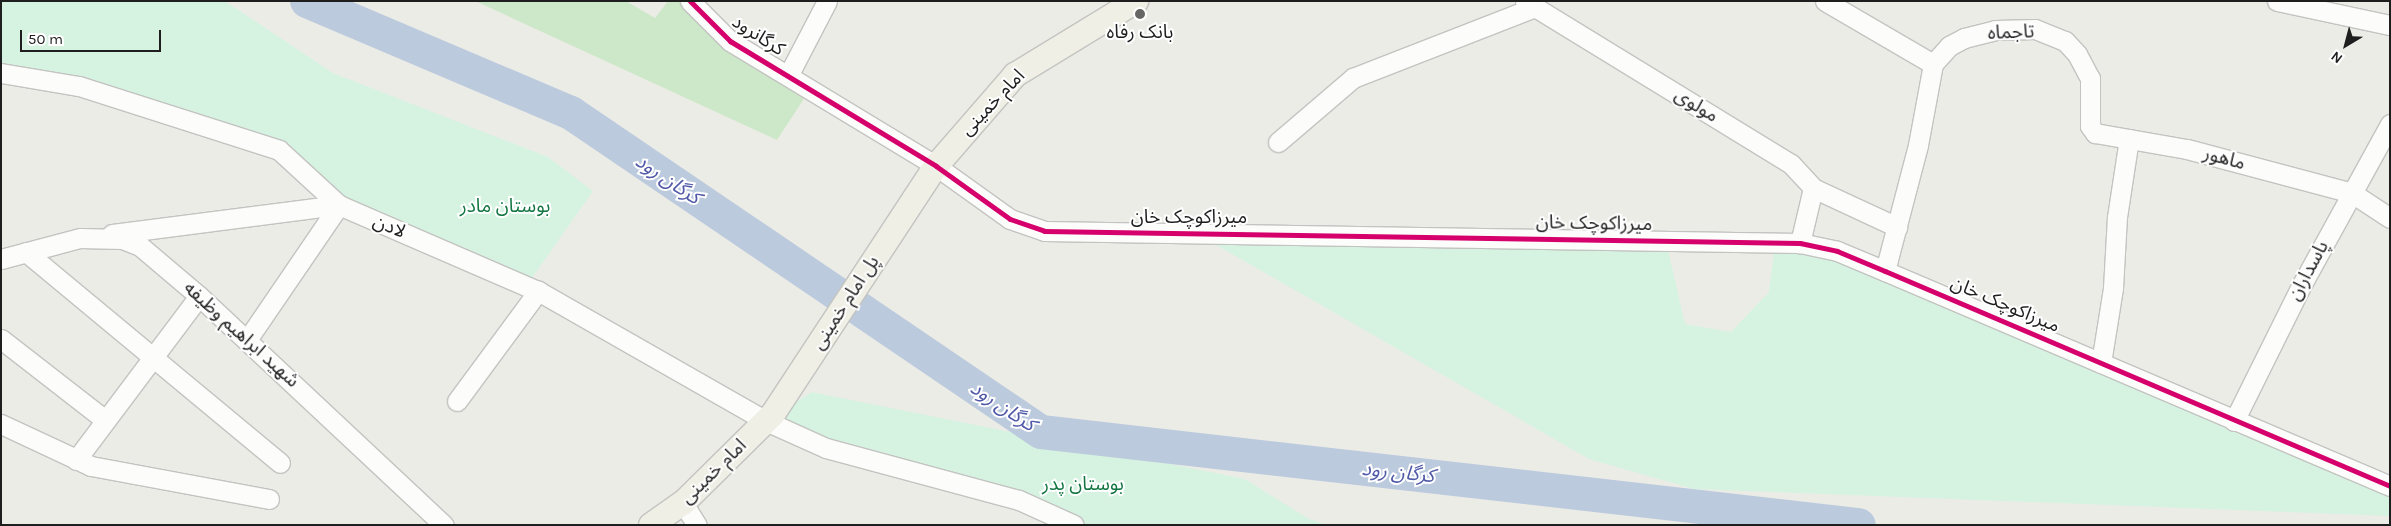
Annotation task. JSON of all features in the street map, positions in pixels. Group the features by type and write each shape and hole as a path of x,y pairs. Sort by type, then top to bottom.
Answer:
{"main road":[{"name":"امام خمینی","path":"918,192 936,166 1015,75 1136,1"},
{"name":"پل امام خمینی","path":"769,418 918,192"},
{"name":"امام خمینی","path":"651,525 682,504 769,418"}],"street":[{"name":"کرگانرود","path":"690,1 730,41 789,74 936,166"},
{"path":"789,74 827,1"},
{"path":"1824,1 1933,64"},
{"path":"2276,1 2390,24"},
{"path":"1278,142 1353,78 1530,3"},
{"name":"مولوی","path":"1530,3 1791,164 1813,188"},
{"name":"تاجماه","path":"1885,271 1897,227 1933,64 1949,46 1964,38 1995,30 2035,29 2065,41 2077,54 2090,78 2092,129"},
{"name":"لادن","path":"1,72 79,86 279,150 339,205 538,291 826,448 1019,500 1074,525"},
{"name":"پاسداران","path":"2234,421 2301,286 2390,124"},
{"name":"ماهور","path":"2092,129 2187,150 2352,193 2390,218"},
{"path":"2101,363 2113,288 2117,216 2129,138"},
{"name":"میرزاکوچک خان","path":"936,166 1010,219 1044,231 1800,243 1837,251 2390,486"},
{"path":"1800,243 1813,188 1897,227"},
{"path":"80,238 339,205"},
{"path":"247,340 339,205"},
{"name":"شهید ابراهیم وظیفه","path":"1,259 80,238 122,238 140,246 247,340 444,525"},
{"path":"26,252 280,463"},
{"path":"457,401 538,291"},
{"path":"76,460 199,296"},
{"path":"1,339 105,420"},
{"path":"1,424 91,466 269,499"},
{"path":"682,504 697,525"}],"green space":[{"name":"بوستان مادر","path":"1,1 225,1 333,73 548,157 593,191 527,285 339,205 279,150 1,72"},
{"path":"475,1 626,1 655,18 668,1 690,1 809,91 777,140"},
{"path":"1199,235 1666,241 1685,324 1731,332 1769,292 1775,242 1800,243 2390,486 2390,516 1694,489 1589,459"},
{"name":"بوستان پدر","path":"812,392 1245,479 1309,519 1328,525 1075,525 766,421"}],"waterway":[{"name":"کرگان رود","path":"307,1 571,113 1041,432 1859,525"}],"cycle path":[{"path":"690,1 730,41 936,166 1010,219 1044,231 1800,243 1837,251 2390,486"}],"place":[{"name":"بانک رفاه","path":"1140,14"}]}
